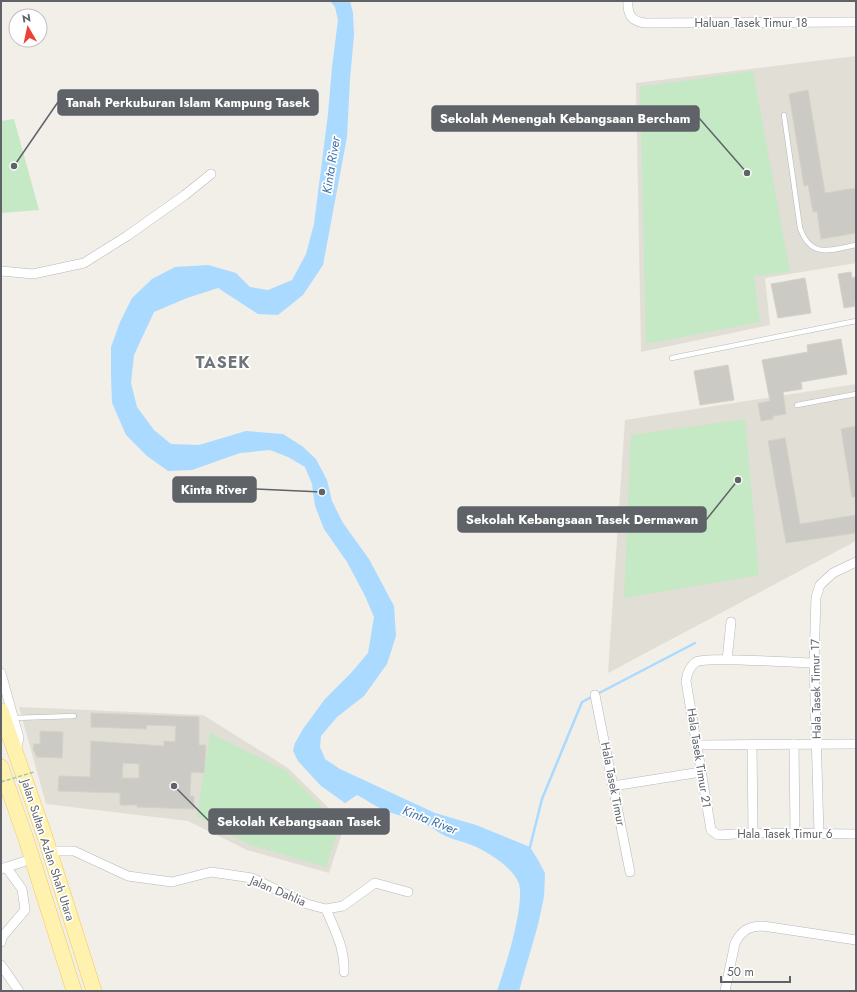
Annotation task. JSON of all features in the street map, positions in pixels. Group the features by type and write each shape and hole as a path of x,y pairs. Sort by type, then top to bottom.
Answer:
{"main road":[{"name":"Jalan Sultan Azlan Shah Utara","path":"7,714 16,751 94,991"},
{"name":"Jalan Sultan Azlan Shah Utara","path":"1,767 6,797 32,859 74,991"}],"street":[{"name":"Haluan Tasek Timur 18","path":"628,1 628,11 631,17 637,21 646,23 856,22"},
{"path":"1,271 33,274 84,263 127,236 185,195 211,174"},
{"name":"Hala Tasek Timur 17","path":"819,834 814,664 816,597 820,585 833,573 854,562"},
{"path":"731,622 727,660 814,664"},
{"name":"Hala Tasek Timur 21","path":"714,834 711,830 701,772 698,744 686,681 687,672 696,662 727,660"},
{"path":"1,673 7,714"},
{"name":"Hala Tasek Timur","path":"595,695 630,872"},
{"path":"698,744 856,744"},
{"path":"752,744 753,834"},
{"path":"794,744 795,834"},
{"path":"613,786 701,772"},
{"name":"Hala Tasek Timur 6","path":"714,834 856,834"},
{"name":"Jalan Dahlia","path":"49,851 74,851 128,876 172,882 211,872 252,878 308,904 326,909"},
{"path":"1,942 2,937 25,910 22,889 3,868 32,859"},
{"path":"344,972 344,959 341,945 326,909 342,906 375,884 408,892"},
{"path":"725,991 739,936 753,926 763,926 856,940"},
{"path":"1,965 19,991"}],"lane":[{"path":"784,116 800,228 804,239 812,248 826,250 856,245"},
{"path":"672,358 856,321"},
{"path":"798,405 856,394"},
{"path":"7,714 74,716"}],"path":[{"path":"1,782 34,772"}],"shaded area":[{"path":"856,56 856,263 765,278 770,325 641,352 636,83"},
{"path":"856,384 856,541 608,673 625,420"},
{"path":"19,707 203,715 288,768 345,824 329,873 247,850 188,821 46,804"}],"green space":[{"path":"753,71 790,272 754,276 760,322 646,344 640,87"},
{"path":"14,119 39,210 1,213 1,121"},
{"path":"745,419 759,575 624,598 631,435"},
{"path":"210,733 286,771 340,825 326,867 248,844 197,816"}],"water":[{"name":"Kinta River","path":"330,1 350,1 353,13 354,35 347,137 323,265 303,295 278,315 258,314 218,288 187,298 154,312 134,355 131,383 137,407 154,430 171,444 199,445 246,431 283,434 302,446 316,459 327,480 332,501 343,523 369,559 394,606 396,636 387,664 364,696 337,717 321,736 320,747 325,759 340,769 435,813 476,825 530,847 545,873 544,897 538,925 519,991 497,991 505,968 519,907 519,884 507,867 480,849 445,836 422,823 379,808 357,795 345,803 321,786 298,761 293,751 295,743 303,729 325,699 351,673 368,653 374,617 347,562 324,529 315,506 312,484 305,467 288,457 270,450 240,453 192,470 168,471 147,456 126,435 112,403 111,347 120,322 132,298 152,279 175,267 208,265 236,273 250,287 268,290 292,280 306,254 314,224 338,20 335,7"}],"building":[{"path":"808,90 825,193 856,188 856,233 821,239 817,211 813,212 808,185 804,186 789,94"},
{"path":"851,272 852,278 856,277 856,302 854,302 855,306 844,308 838,274"},
{"path":"805,278 811,313 778,318 771,284"},
{"path":"841,339 847,374 801,382 802,389 783,392 786,414 773,416 773,419 761,421 758,403 770,401 762,360 808,352 807,345"},
{"path":"728,365 734,400 700,405 694,371"},
{"path":"856,426 856,497 852,497 841,429"},
{"path":"785,438 800,524 856,515 856,533 786,543 768,441"},
{"path":"91,713 199,717 199,745 206,745 204,773 191,772 190,796 194,796 194,809 120,805 120,793 58,791 59,776 90,777 91,741 164,746 164,741 175,742 176,726 147,725 146,729 91,727","holes":["123,763 139,764 139,778 122,778"]},
{"path":"40,731 63,732 62,758 37,757 33,749 34,744 40,744"}],"waterway":[{"path":"530,847 542,799 582,702 695,643"}],"place":[{"name":"Tanah Perkuburan Islam Kampung Tasek","path":"14,166"},
{"name":"Sekolah Menengah Kebangsaan Bercham","path":"747,173"},
{"name":"Sekolah Kebangsaan Tasek Dermawan","path":"738,480"},
{"name":"Kinta River","path":"322,492"},
{"name":"Sekolah Kebangsaan Tasek","path":"174,786"}],"district":[{"name":"TASEK","path":"223,362"}]}
